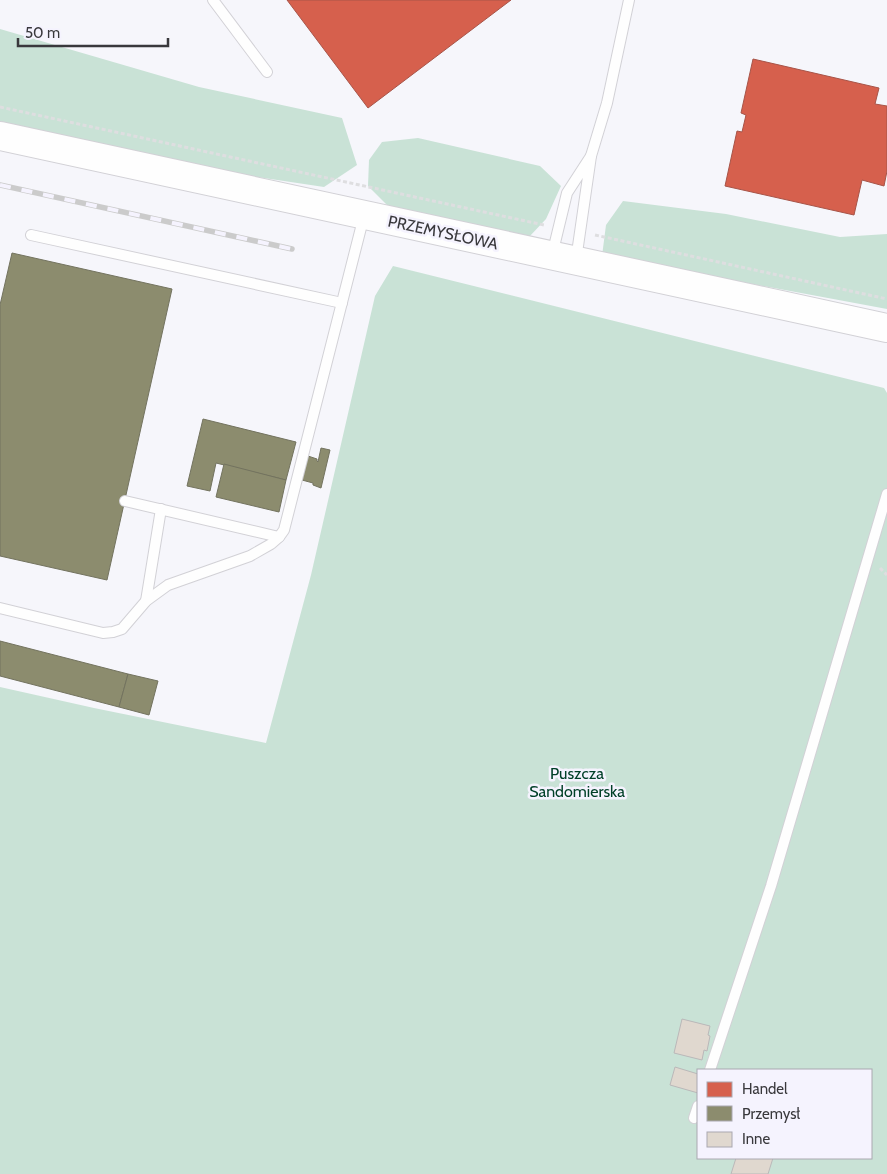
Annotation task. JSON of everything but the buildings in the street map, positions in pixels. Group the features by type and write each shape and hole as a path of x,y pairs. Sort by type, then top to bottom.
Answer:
{"street":[{"name":"PRZEMYSŁOWA","path":"0,136 887,328"}],"lane":[{"path":"214,0 267,72"},
{"path":"564,258 582,232 591,156 607,102 629,0"},
{"path":"564,258 559,227 568,193 591,156"},
{"path":"0,608 103,633 113,632 122,629 146,601 168,585 250,556 279,538 284,530 364,215"},
{"path":"31,235 342,303"},
{"path":"710,1069 772,886 887,494"},
{"path":"125,500 279,538"},
{"path":"146,601 161,509"},
{"path":"694,1118 697,1109"}],"path":[{"path":"0,107 559,227"},
{"path":"582,232 887,299"}],"green space":[{"path":"0,29 199,87 342,118 357,165 324,187 237,174 18,129 0,121"},
{"path":"418,138 540,166 561,186 546,219 529,237 391,209 368,186 369,160 382,142"},
{"path":"623,201 726,214 840,237 887,234 887,309 602,256 606,225"},
{"name":"Puszcza Sandomierska","path":"393,266 884,388 887,393 887,1174 0,1174 0,687 266,743 311,575 375,296"}],"railway":[{"path":"0,185 292,249"}]}
